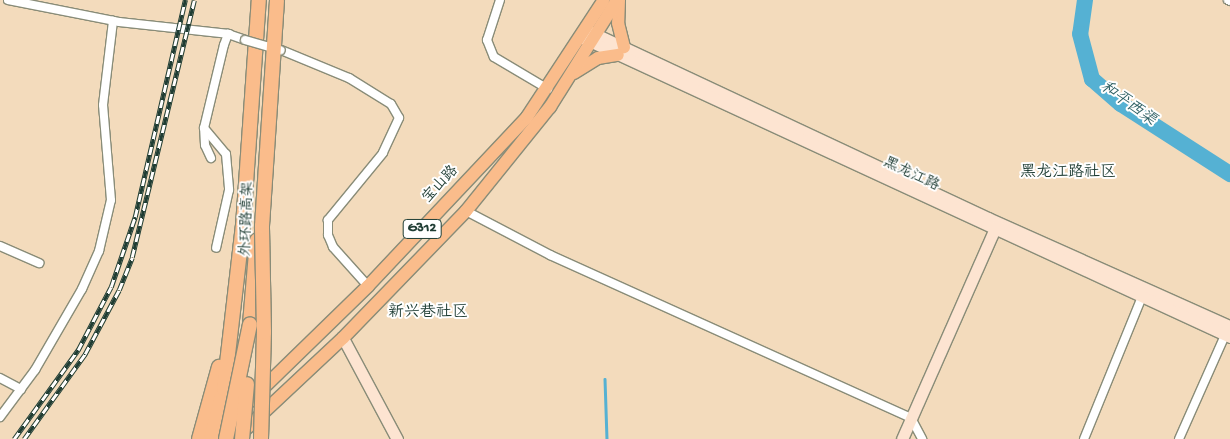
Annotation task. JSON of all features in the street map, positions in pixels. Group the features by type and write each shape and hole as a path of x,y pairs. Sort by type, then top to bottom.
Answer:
{"highway":[{"path":"212,439 224,389 233,303 244,226 259,0"},
{"name":"外环路高架","path":"253,439 253,232 268,0"},
{"path":"242,439 272,0"},
{"name":"外环路高架","path":"261,439 264,332 262,226 277,0"},
{"path":"199,439 233,303"},
{"path":"226,439 250,324"}],"main road":[{"name":"宝山路","path":"235,439 343,338 466,211 572,75 604,0"},
{"name":"宝山路","path":"216,439 221,429 368,286 508,138 618,0"},
{"path":"572,75 598,58 621,51 618,0"},
{"name":"黑龙江路","path":"589,36 1228,333"},
{"name":"黑龙江路","path":"996,226 1142,297 1228,333"},
{"path":"902,439 996,226"},
{"path":"343,338 397,439"}],"street":[{"path":"8,0 113,21 229,34 281,50 349,78 392,104 399,118 383,153 328,220 328,235 333,247 368,286"},
{"path":"500,0 487,40 494,57 548,89"},
{"path":"0,417 21,389 82,289 99,251 111,200 103,105 113,21"},
{"path":"211,158 205,145 204,128 229,34"},
{"path":"204,128 226,154 229,190 216,248"},
{"path":"466,211 550,256 911,418 922,439"},
{"path":"0,246 39,263"},
{"path":"1084,439 1142,297"},
{"path":"1179,439 1228,333"},
{"path":"0,378 21,389"}],"waterway":[{"name":"和平西渠","path":"1085,0 1080,34 1092,79 1121,104 1230,174"},
{"path":"605,379 607,439"}],"railway":[{"path":"14,439 78,350 111,287 135,217 185,0"},
{"path":"24,439 85,354 119,290 132,257 194,0"}],"district":[{"name":"黑龙江路社区","path":"1068,174"},
{"name":"新兴巷社区","path":"428,314"}]}
